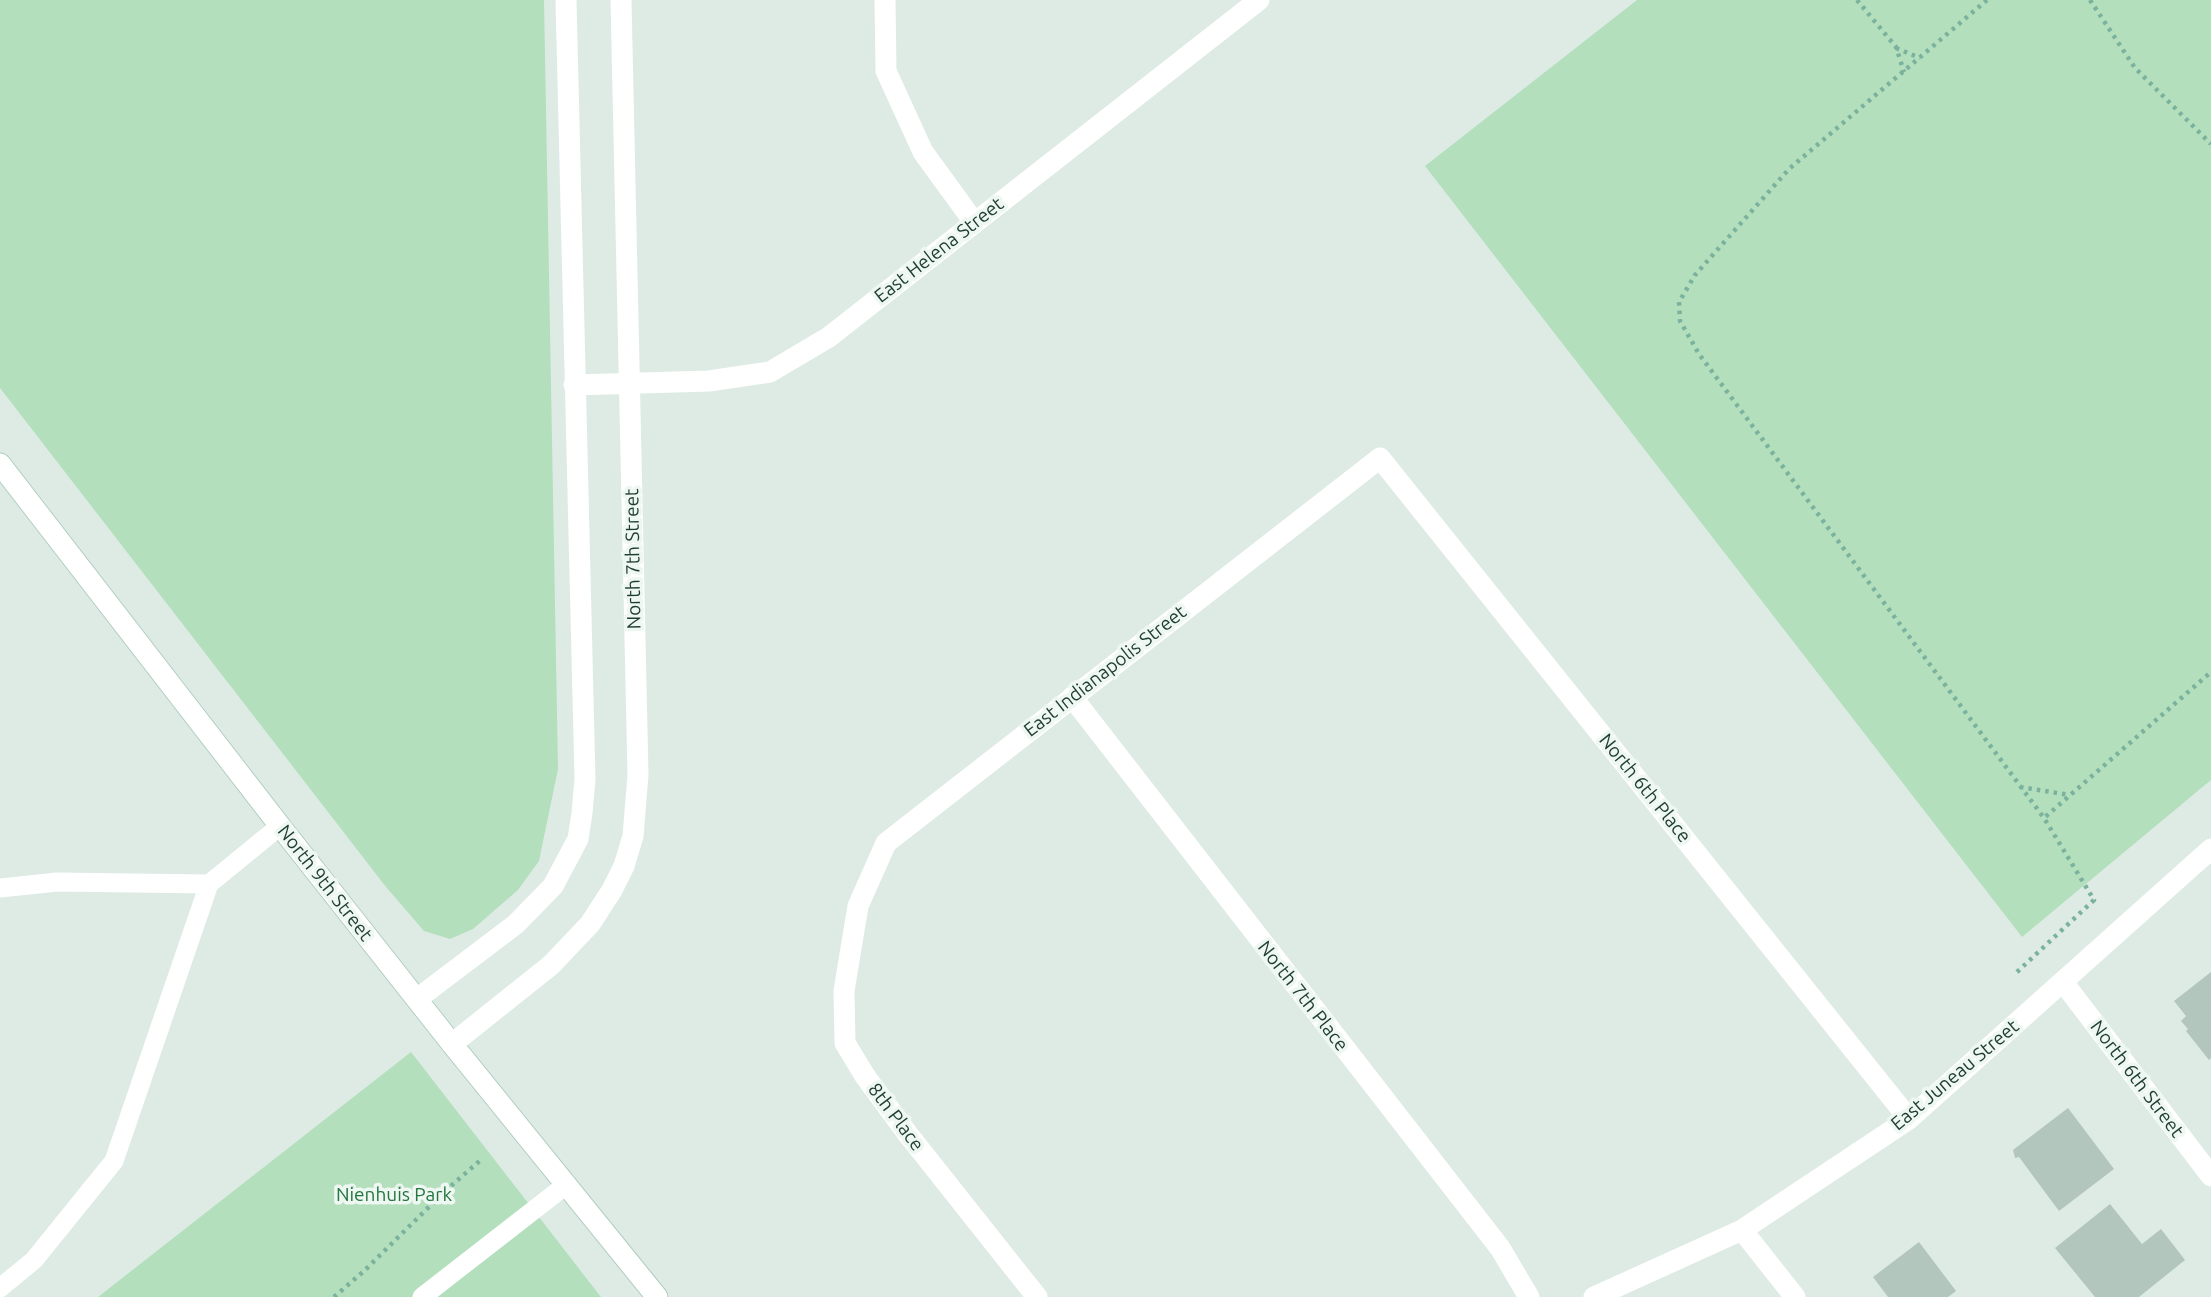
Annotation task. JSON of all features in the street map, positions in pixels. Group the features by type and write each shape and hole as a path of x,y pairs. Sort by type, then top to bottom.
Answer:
{"street":[{"path":"417,999 516,924 536,905 553,886 578,839 584,779 566,0"},
{"name":"North 7th Street","path":"452,1044 551,965 590,924 624,866 633,836 638,775 621,0"},
{"path":"885,0 886,71 923,152 974,222"},
{"name":"East Helena Street","path":"574,385 709,381 769,372 829,337 1259,0"},
{"name":"East Indianapolis Street","path":"858,906 886,843 1380,458"},
{"name":"North 6th Place","path":"1380,458 1909,1119"},
{"name":"North 9th Street","path":"0,464 280,826 657,1297"},
{"name":"North 7th Place","path":"1072,697 1500,1248 1529,1297"},
{"name":"East Juneau Street","path":"1594,1297 1742,1230 1909,1119 2211,849"},
{"name":"8th Place","path":"858,906 844,991 845,1042 865,1076 907,1133 1037,1297"},
{"name":"North 6th Street","path":"2063,982 2211,1176"},
{"path":"1742,1230 1795,1297"}],"lane":[{"path":"0,1288 34,1260 114,1161 209,884 280,826"},
{"path":"0,888 57,882 209,884"},
{"path":"422,1297 566,1185"}],"path":[{"path":"1857,0 1896,47 1904,72"},
{"path":"1987,0 1789,169 1695,275 1679,302 1680,321 1699,354 2044,818 2094,900 2017,972"},
{"path":"2090,0 2135,68 2211,144"},
{"path":"1896,47 1920,58"},
{"path":"2044,818 2211,672"},
{"path":"2021,787 2070,795"},
{"path":"334,1297 483,1158"}],"green space":[{"path":"0,0 544,0 558,769 539,861 518,890 473,929 450,939 424,931 386,887 0,388"},
{"path":"1637,0 2211,0 2211,780 2022,937 1425,166"},
{"name":"Nienhuis Park","path":"411,1052 601,1297 98,1297"}],"building":[{"path":"2211,972 2209,1060 2186,1031 2188,1029 2181,1021 2186,1016 2174,1001"},
{"path":"2068,1108 2114,1169 2059,1211 2019,1157 2015,1158 2013,1150"},
{"path":"2110,1204 2142,1244 2161,1229 2185,1260 2139,1297 2095,1297 2055,1248"},
{"path":"1919,1242 1956,1291 1948,1297 1888,1297 1873,1277"}]}
